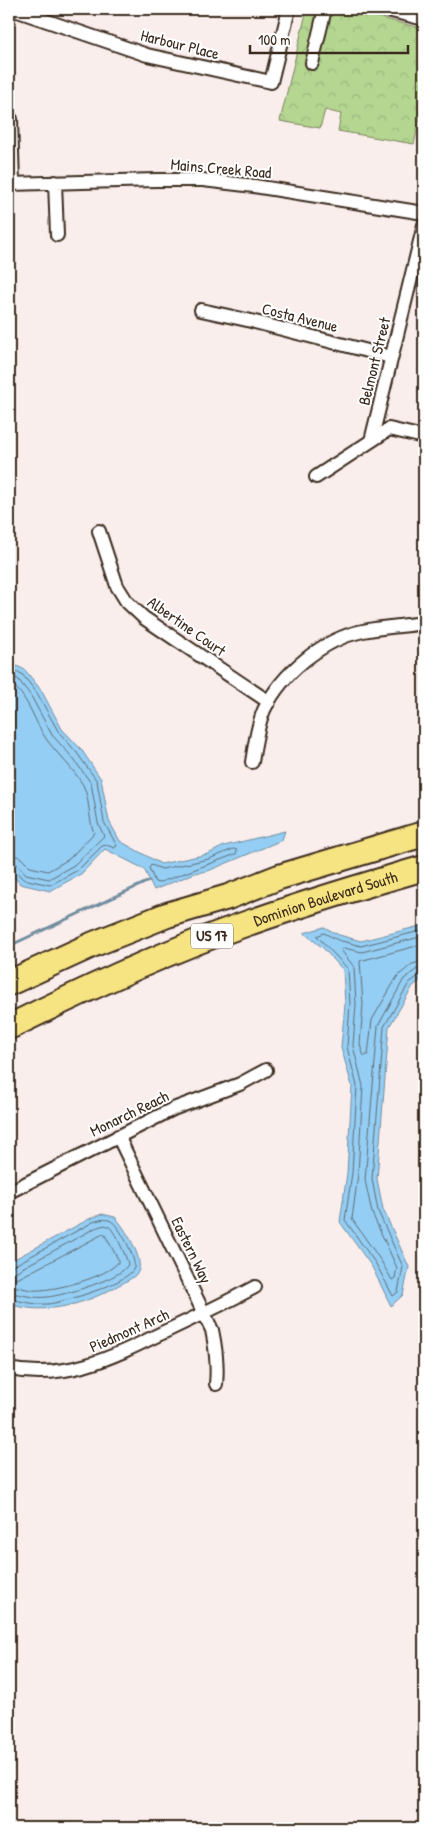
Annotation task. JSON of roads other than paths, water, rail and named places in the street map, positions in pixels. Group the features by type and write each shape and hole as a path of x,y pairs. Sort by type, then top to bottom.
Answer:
{"highway":[{"name":"Dominion Boulevard South","path":"9,983 94,944 167,915 228,897 279,877 424,834"},
{"name":"Dominion Boulevard South","path":"9,1027 117,976 206,939 328,895 424,868"}],"street":[{"name":"Harbour Place","path":"12,9 147,55 271,82 289,9"},
{"path":"312,63 325,9"},
{"path":"389,9 424,19"},
{"name":"Mains Creek Road","path":"11,119 11,184 203,180 254,186 424,213"},
{"path":"55,182 57,235"},
{"name":"Belmont Street","path":"371,441 424,225"},
{"name":"Costa Avenue","path":"201,310 391,357"},
{"path":"316,477 389,429 424,437"},
{"name":"Albertine Court","path":"99,531 117,586 126,602 144,618 269,702"},
{"path":"252,762 258,727 269,702 288,676 300,665 321,649 362,631 424,623"},
{"name":"Monarch Reach","path":"9,1192 173,1109 240,1084 266,1070"},
{"name":"Eastern Way","path":"118,1136 212,1330 218,1366 216,1384"},
{"name":"Piedmont Arch","path":"9,1369 66,1370 90,1365 116,1355 256,1287"}],"water":[{"path":"9,662 25,670 41,690 62,729 81,749 101,779 109,821 120,841 161,864 208,854 224,846 285,831 282,840 208,871 195,873 154,890 144,869 105,849 81,874 50,891 20,884 9,871"},
{"path":"424,925 424,978 413,986 389,1027 377,1179 383,1209 409,1267 403,1295 391,1306 372,1267 340,1222 347,1173 352,1086 341,1047 345,1004 343,970 323,948 304,933 324,927 339,935 361,941"},
{"path":"102,1214 115,1217 128,1235 139,1260 138,1272 136,1274 107,1292 80,1303 37,1309 9,1304 9,1262"}],"waterway":[{"path":"9,946 149,881"}]}
